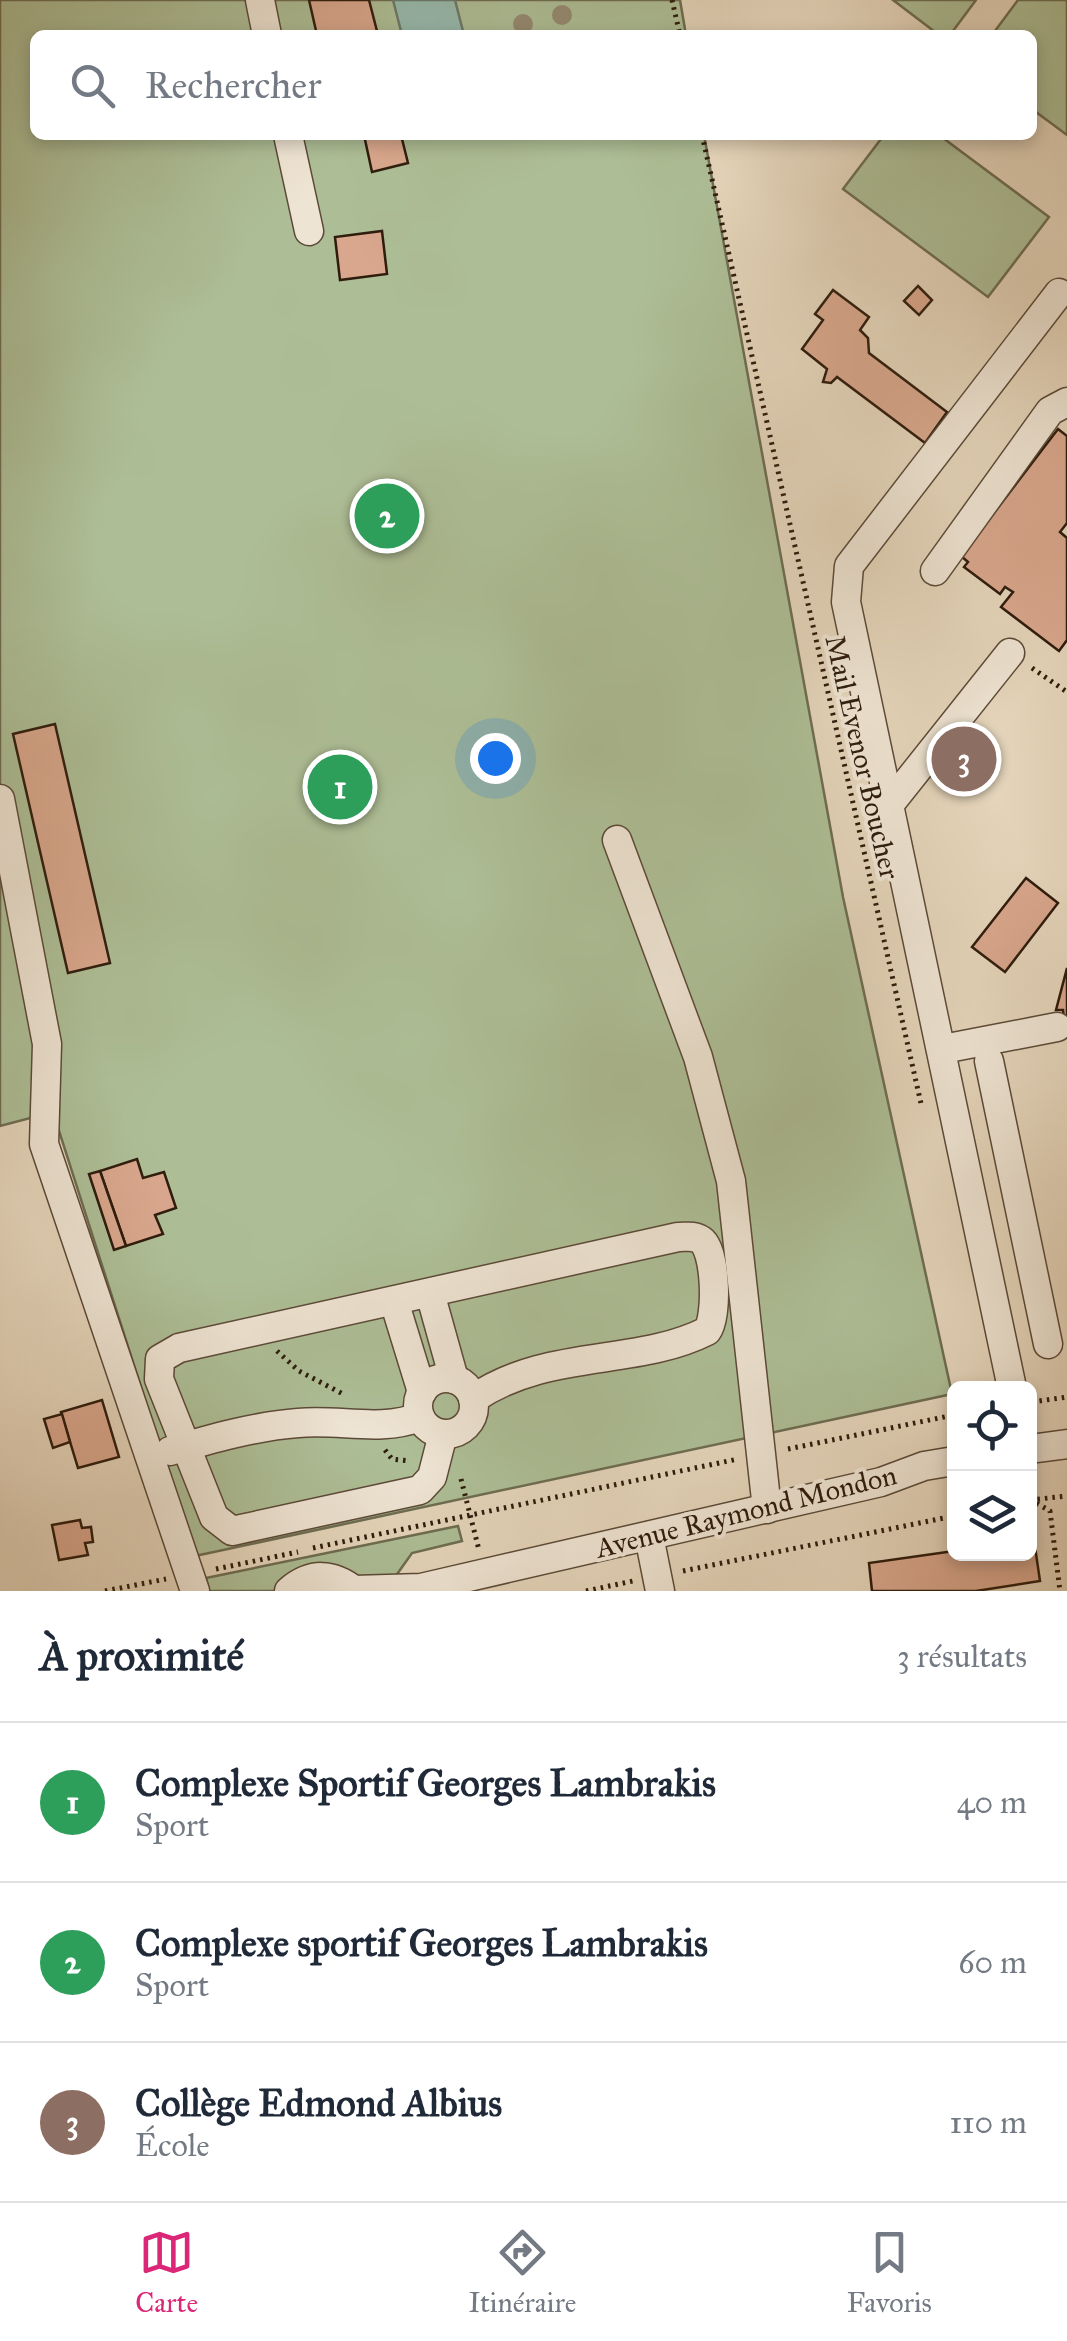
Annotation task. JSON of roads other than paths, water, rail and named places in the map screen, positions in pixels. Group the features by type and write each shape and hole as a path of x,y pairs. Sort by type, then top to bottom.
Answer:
{"street":[{"path":"260,0 266,30"},
{"path":"289,140 309,231"},
{"path":"1011,1381 846,602 849,566 1059,293"},
{"path":"935,571 1050,411 1067,402"},
{"path":"890,804 1010,652"},
{"path":"0,800 47,1044 44,1144 192,1583"},
{"path":"616,840 698,1057 731,1181 767,1509"},
{"path":"943,1049 1056,1027"},
{"path":"989,1061 1058,1343 1005,1353"},
{"path":"394,1301 428,1415 432,1476 420,1490 242,1530 220,1525 159,1378 160,1359 166,1351 678,1238 699,1238 710,1252 714,1306 713,1324 707,1331 547,1366 464,1389 436,1380 428,1415"},
{"path":"149,1458 279,1425 316,1422 381,1427 428,1415 467,1424 464,1389 430,1293"},
{"path":"1037,1448 1067,1444"},
{"name":"Avenue Raymond Mondon","path":"289,1591 300,1582 328,1576 354,1590 418,1589 767,1509 947,1462"},
{"path":"648,1536 658,1584"}],"place":[{"name":"Complexe sportif Georges Lambrakis","path":"387,516"},
{"name":"Collège Edmond Albius","path":"964,759"},
{"name":"Complexe Sportif Georges Lambrakis","path":"340,787"}]}
